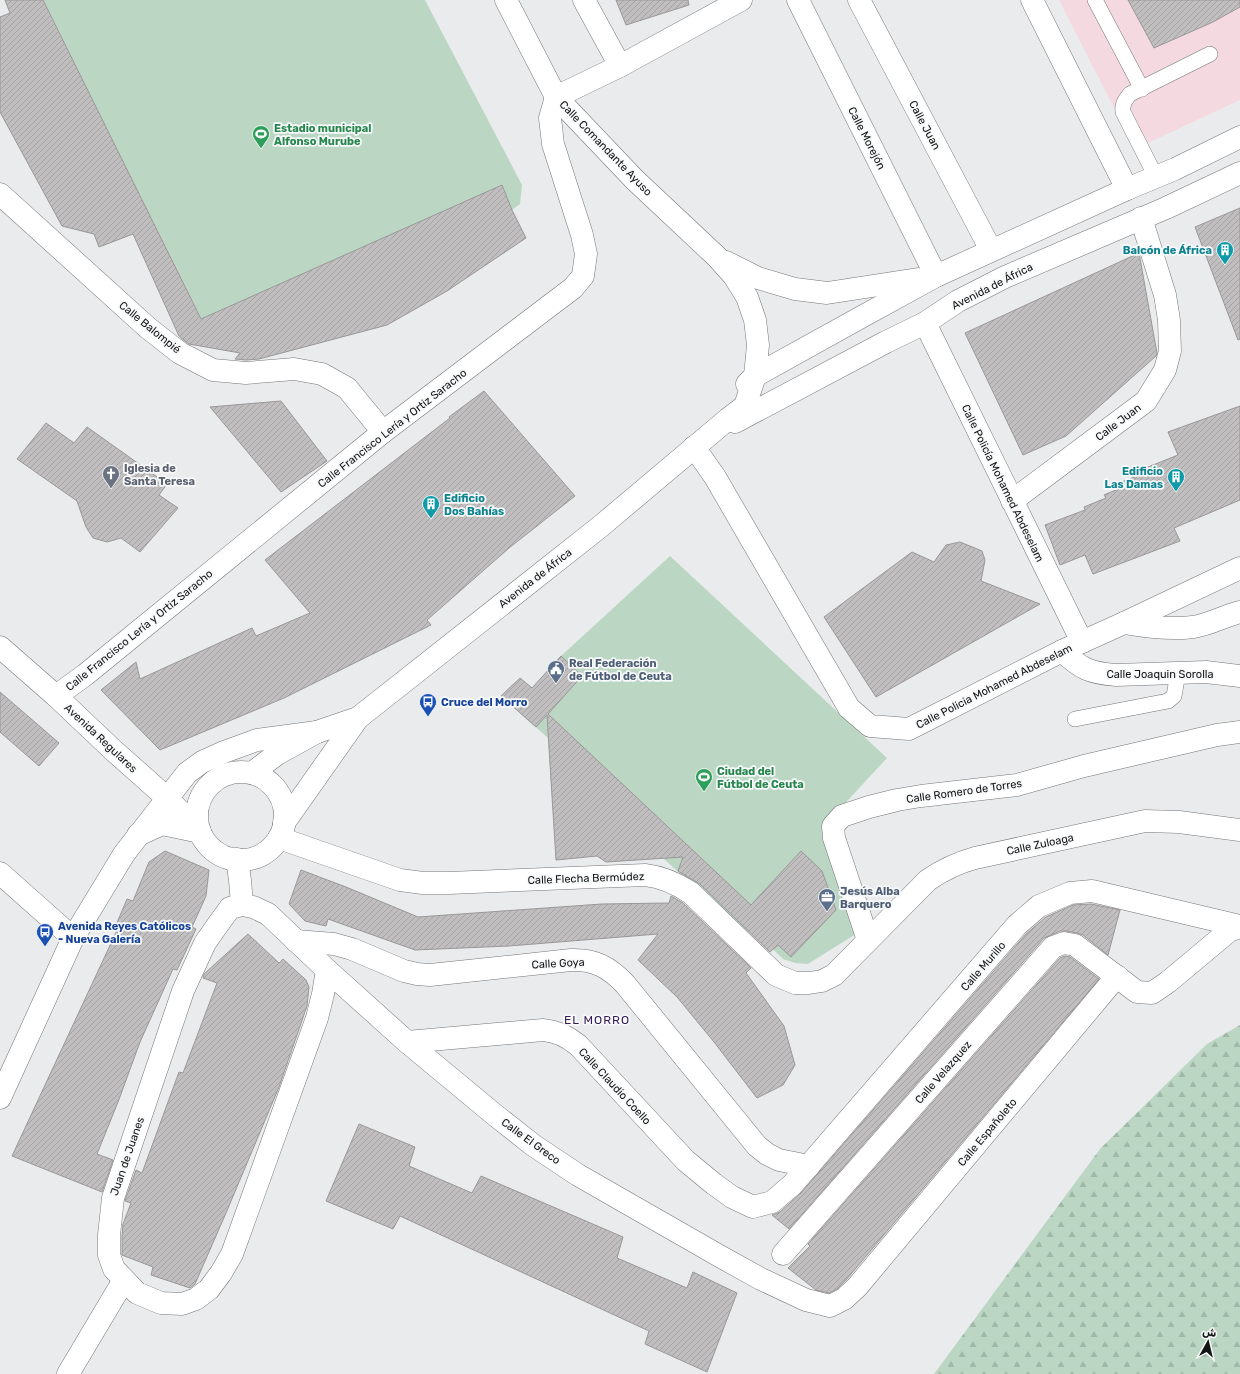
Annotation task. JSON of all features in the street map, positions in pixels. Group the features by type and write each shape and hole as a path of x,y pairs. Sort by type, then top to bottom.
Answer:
{"street":[{"name":"Calle Comandante Ayuso","path":"506,0 556,97 635,180 734,276 747,297 755,320 758,345 755,376"},
{"path":"584,0 620,66"},
{"path":"556,97 620,66 741,0"},
{"name":"Calle Morejón","path":"798,0 936,276"},
{"name":"Calle Juan","path":"859,0 991,250"},
{"path":"1032,0 1127,189"},
{"name":"Calle Francisco Lería y Ortiz Saracho","path":"56,696 85,675 383,432 573,288 583,276 586,254 582,235 553,144 550,118 556,97"},
{"path":"755,376 936,276 1127,189 1175,169 1240,137"},
{"name":"Avenida de África","path":"702,441 886,342 926,323 958,301 1005,277 1166,208 1240,173"},
{"name":"Calle Balompié","path":"0,194 148,328 180,353 213,370 246,373 294,369 322,374 347,388 383,432"},
{"name":"Calle Juan","path":"1012,501 1146,401 1165,370 1170,351 1169,320 1165,295 1141,218"},
{"name":"Calle Comandante Ayuso","path":"717,258 758,278 795,289 827,293 936,276"},
{"name":"Calle Policía Mohamed Abdeselam","path":"926,323 1012,501 1072,647"},
{"name":"Avenida de África","path":"282,831 358,718 601,526 745,406 755,376"},
{"name":"Calle Policia Mohamed Abdeselam","path":"702,441 715,477 849,708 870,726 909,729 1072,647 1240,568"},
{"path":"1124,623 1149,627 1194,627 1240,612"},
{"name":"Avenida Regulares","path":"0,647 56,696 167,798 200,832"},
{"name":"Calle Joaquin Sorolla","path":"1072,647 1076,664 1102,674 1116,676 1206,672 1240,676"},
{"name":"Avenida de África","path":"242,773 317,732 358,718"},
{"path":"0,1098 73,938 124,854 187,773 202,762 257,740 317,732"},
{"name":"Calle Romero de Torres","path":"868,940 834,838 833,826 842,816 869,807 903,799 1017,785 1217,735 1240,732"},
{"path":"187,773 206,769 242,773 267,780 278,792 284,807 282,831 268,850 253,858 237,859 222,855 209,846 200,832 197,813 202,794 215,780 242,773"},
{"name":"Calle Zuloaga","path":"868,940 928,880 945,868 975,858 1145,821 1179,822 1240,830"},
{"path":"138,835 162,824 200,832"},
{"name":"Calle Flecha Bermúdez","path":"282,831 400,880 423,883 645,875 664,878 678,884 691,893 768,969 776,975 795,983 822,981 834,975 868,940"},
{"path":"237,859 242,905"},
{"path":"0,873 73,938"},
{"name":"Calle Murillo","path":"792,1185 1017,925 1039,906 1070,894 1092,891 1240,927"},
{"name":"Calle El Greco","path":"242,905 253,907 268,914 326,970 407,1042 533,1145 578,1175 723,1258 806,1300 830,1306 844,1299 857,1287"},
{"name":"Juan de Juanes","path":"242,905 230,908 205,943 183,991 113,1198 109,1234 109,1255 114,1269 137,1293 161,1303 182,1304 196,1299 209,1289 221,1273 232,1254 317,1018 324,994 326,970"},
{"name":"Calle Velazquez","path":"783,1254 1053,947 1064,943 1075,945 1137,992 1152,993 1168,982 1229,931 1240,927"},
{"name":"Calle Goya","path":"296,941 334,944 352,949 404,971 430,975 571,960 595,962 616,975 625,984 757,1146 767,1154 779,1160 809,1166"},
{"name":"Calle Españoleto","path":"857,1287 1117,976"},
{"name":"Calle Claudio Coello","path":"407,1042 543,1030 554,1031 567,1037 578,1045 686,1161 720,1188 753,1207 772,1202 792,1185"},
{"path":"68,1374 124,1280"}],"lane":[{"path":"1095,0 1142,89"},
{"path":"1156,177 1123,112 1125,100 1130,94 1210,54"},
{"path":"1075,719 1168,701 1174,696 1178,673"}],"shaded area":[{"path":"1059,0 1240,0 1240,100 1135,149"}],"green space":[{"name":"Estadio municipal Alfonso Murube","path":"5,0 425,0 522,185 520,204 373,315 241,353 182,342 133,234 99,247 94,234 62,226 0,112 0,17 10,13"},
{"name":"Ciudad del Fútbol de Ceuta","path":"670,556 887,758 825,825 859,932 808,964 795,963 783,959 752,929 746,935 663,858 606,862 596,856 556,860 548,738 501,696 520,678 532,688 561,656"},
{"path":"1240,1025 1240,1374 934,1374 1100,1149 1207,1044"}],"building":[{"path":"5,0 43,0 201,319 502,185 512,210 526,238 447,291 387,325 259,359 235,359 240,353 189,344 179,336 133,234 99,247 94,234 62,226 0,112 0,17 10,13"},
{"path":"616,0 688,0 689,5 626,25"},
{"path":"1128,0 1240,0 1240,7 1213,22 1154,48"},
{"name":"Balcón de África","path":"1240,208 1240,339 1238,340 1195,227"},
{"path":"1139,253 1157,353 1156,356 1066,436 1023,455 965,333"},
{"path":"484,391 575,496 509,548 427,620 431,625 284,698 160,750 101,690 136,662 140,679 252,628 256,636 310,613 265,560"},
{"path":"281,401 327,461 281,492 210,407"},
{"name":"Edificio Las Damas","path":"1240,406 1240,500 1174,528 1180,541 1093,574 1085,555 1060,565 1045,525 1085,510 1084,507 1106,498 1104,495 1118,489 1116,484 1140,475 1138,471 1178,455 1168,432"},
{"name":"Iglesia de Santa Teresa","path":"46,423 74,443 87,427 167,484 159,495 178,508 140,552 121,538 107,542 93,538 86,527 77,501 17,459"},
{"path":"960,542 982,551 985,560 981,581 1040,604 876,697 824,617 912,552 934,562 946,545"},
{"path":"561,656 582,676 548,714 751,905 801,851 822,871 836,910 791,957 778,945 770,952 700,884 678,871 683,857 606,862 597,856 556,860 547,715 536,727 501,696 520,678 532,688"},
{"path":"0,692 59,743 39,766 0,732"},
{"path":"165,851 209,870 206,896 192,927 196,929 177,970 173,969 140,1042 97,1154 113,1160 102,1192 12,1156 119,926 116,925 127,899 133,901 149,862"},
{"path":"301,870 418,917 602,904 669,903 671,896 683,903 751,968 746,973 784,1026 795,1065 783,1085 757,1098 677,997 638,960 658,934 509,946 415,950 328,919 326,926 305,921 289,904"},
{"path":"1091,904 1120,910 1108,955 1083,935 1077,933 1060,931 1044,938 789,1229 772,1215 780,1212 801,1193 1026,934 1046,917 1073,905"},
{"path":"248,934 279,963 283,959 306,980 309,987 307,1006 279,1087 195,1284 190,1288 151,1275 153,1267 122,1255 123,1224 131,1203 125,1201 136,1170 142,1173 179,1072 183,1073 217,983 203,978 204,974"},
{"path":"1065,956 1070,957 1099,979 846,1280 837,1289 829,1293 816,1290 788,1268 810,1246 808,1244 1060,958"},
{"path":"359,1124 415,1147 409,1166 472,1193 481,1176 623,1237 617,1258 687,1288 693,1272 737,1293 707,1372 645,1344 649,1331 400,1216 393,1229 326,1201"}],"place":[{"name":"Estadio municipal Alfonso Murube","path":"261,149"},
{"name":"Balcón de África","path":"1225,265"},
{"name":"Iglesia de Santa Teresa","path":"111,489"},
{"name":"Edificio Las Damas","path":"1176,492"},
{"name":"Edificio Dos Bahías","path":"431,519"},
{"name":"Real Federación de Fútbol de Ceuta","path":"556,684"},
{"name":"Cruce del Morro","path":"428,717"},
{"name":"Ciudad del Fútbol de Ceuta","path":"704,792"},
{"name":"Jesús Alba Barquero","path":"827,912"},
{"name":"Avenida Reyes Católicos - Nueva Galería","path":"45,947"}],"district":[{"name":"EL MORRO","path":"597,1020"}]}
